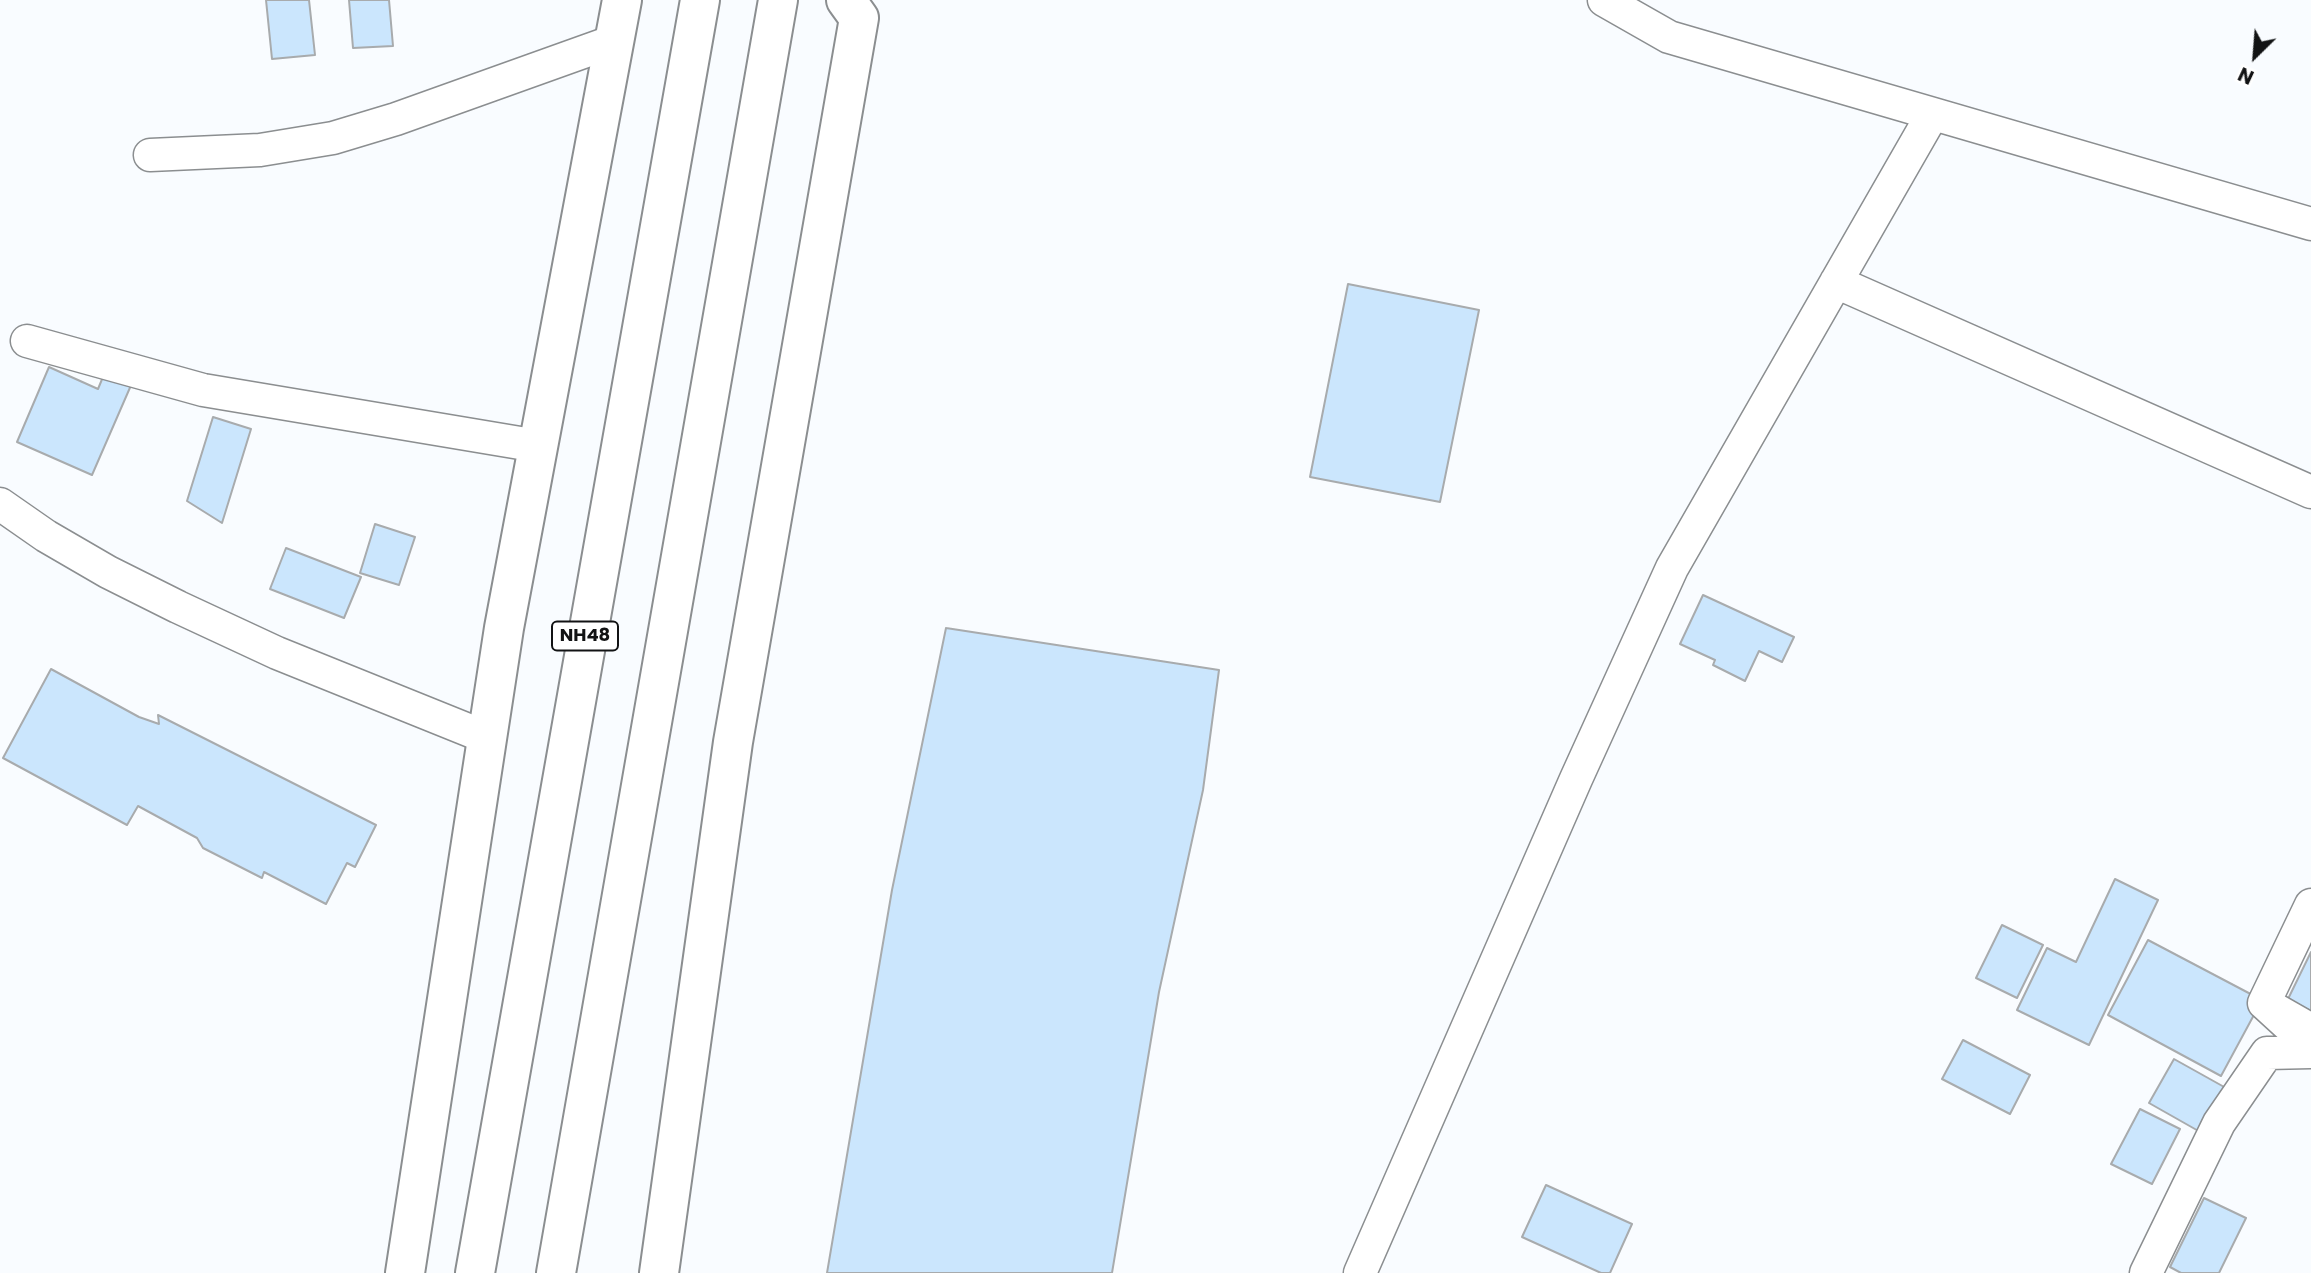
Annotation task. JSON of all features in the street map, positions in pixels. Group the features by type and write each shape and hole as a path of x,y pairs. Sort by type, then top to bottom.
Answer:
{"highway":[{"path":"405,1273 504,628 622,0"},
{"name":"NH48","path":"475,1273 700,0"},
{"path":"556,1273 778,0"},
{"path":"659,1273 733,742 855,6"}],"street":[{"path":"1604,0 1669,37 1932,115 2259,206 2311,224"},
{"path":"150,155 260,150 333,138 396,119 614,41"},
{"path":"1360,1273 1576,779 1672,568 1932,115"},
{"path":"1836,282 2311,492"},
{"path":"27,341 203,390 538,446"},
{"path":"0,504 46,536 108,572 178,607 277,653 488,738"},
{"path":"2264,1003 2311,905"},
{"path":"2264,1003 2311,1030"},
{"path":"2264,1003 2311,1046"},
{"path":"2146,1273 2219,1123 2267,1053 2311,1052"}],"building":[{"path":"266,0 309,0 315,55 272,59"},
{"path":"349,0 389,0 393,46 353,48"},
{"path":"1348,284 1479,310 1440,502 1310,477"},
{"path":"49,367 98,389 105,372 132,383 92,475 17,442"},
{"path":"213,417 251,429 222,523 187,501"},
{"path":"375,524 415,537 399,585 360,573"},
{"path":"286,548 361,577 344,618 270,589"},
{"path":"1703,595 1794,637 1782,662 1759,651 1745,681 1713,665 1715,660 1680,644"},
{"path":"946,628 1219,670 1203,790 1159,992 1112,1273 827,1273 892,890"},
{"path":"51,669 139,717 159,724 158,715 376,825 355,867 347,863 326,904 264,872 262,878 203,848 197,838 138,806 127,825 3,758"},
{"path":"2115,879 2158,900 2089,1045 2017,1010 2047,948 2076,962"},
{"path":"2002,925 2043,945 2017,998 1976,978"},
{"path":"2148,940 2262,1000 2221,1076 2108,1015"},
{"path":"2311,952 2311,1011 2288,999"},
{"path":"1963,1040 2030,1075 2010,1114 1942,1079"},
{"path":"2174,1059 2226,1088 2202,1133 2149,1103"},
{"path":"2140,1109 2180,1129 2152,1184 2111,1164"},
{"path":"1546,1185 1632,1224 1610,1273 1601,1273 1522,1237"},
{"path":"2204,1198 2246,1218 2219,1273 2181,1273 2170,1267"}]}
